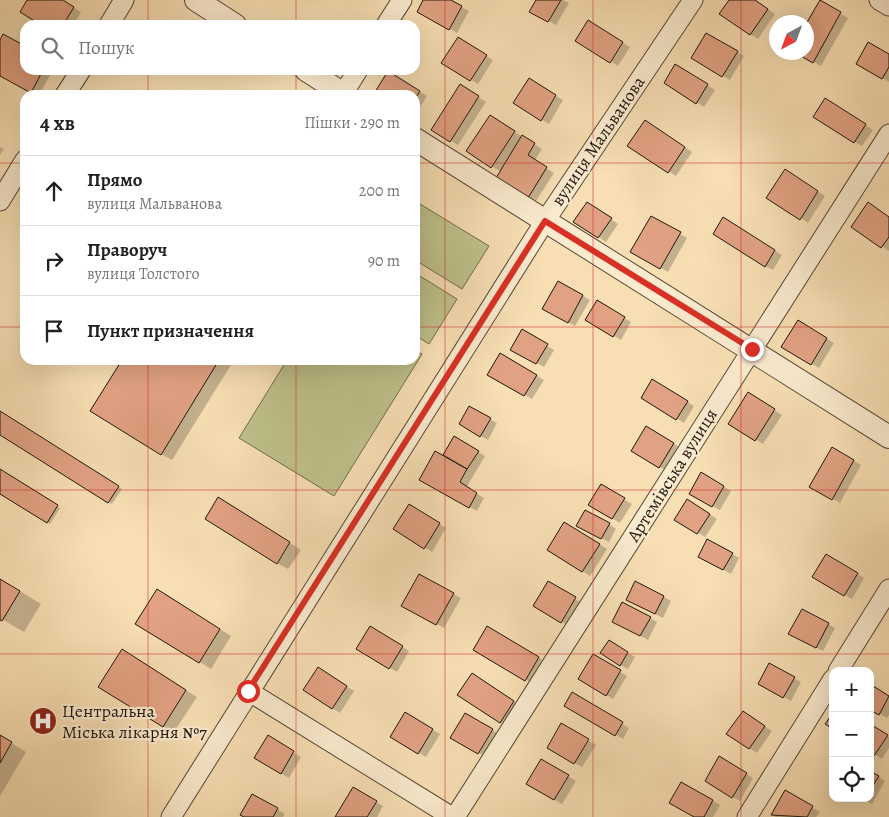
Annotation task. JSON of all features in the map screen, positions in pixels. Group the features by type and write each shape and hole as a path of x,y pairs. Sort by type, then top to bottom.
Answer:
{"street":[{"path":"112,20 124,0"},
{"path":"196,0 227,20"},
{"path":"389,20 402,0"},
{"name":"вулиця Мальванова","path":"171,817 248,691 545,221 693,0"},
{"path":"879,0 889,6"},
{"path":"68,90 78,75"},
{"path":"314,75 338,90"},
{"path":"346,90 355,75"},
{"name":"Артемівська вулиця","path":"453,817 889,134"},
{"path":"420,142 752,349 889,437"},
{"path":"0,201 20,168"},
{"path":"840,667 889,589"},
{"path":"747,817 829,685"},
{"path":"248,691 453,817"}],"green space":[{"path":"420,204 489,246 462,289 420,263"},
{"path":"420,276 457,299 429,344 420,338"},
{"path":"284,365 415,365 334,496 239,438"}],"building":[{"path":"27,0 63,0 74,7 66,20 33,20 20,12"},
{"path":"423,0 451,0 462,6 449,30 417,12"},
{"path":"536,0 561,0 548,22 529,12"},
{"path":"729,0 755,0 768,9 750,35 719,14"},
{"path":"820,0 841,12 813,63 808,60 814,60 814,15 811,15"},
{"path":"588,20 623,42 610,63 575,41"},
{"path":"706,33 738,51 722,77 691,58"},
{"path":"3,34 20,43 20,75 40,75 33,90 26,90 0,76 0,40"},
{"path":"458,37 487,55 470,81 441,63"},
{"path":"868,42 889,54 889,67 882,79 856,64"},
{"path":"675,64 708,84 696,104 664,83"},
{"path":"386,75 394,75 418,90 376,90"},
{"path":"529,78 556,95 541,121 513,103"},
{"path":"460,84 479,96 450,142 431,130"},
{"path":"825,98 866,124 854,143 813,117"},
{"path":"490,115 515,131 491,168 466,151"},
{"path":"645,120 685,147 668,173 627,146"},
{"path":"522,135 535,143 528,155 547,167 528,198 496,178"},
{"path":"785,169 818,191 800,220 766,198"},
{"path":"587,202 612,218 598,238 573,222"},
{"path":"868,202 889,217 889,237 881,248 851,227"},
{"path":"651,216 681,232 660,269 630,252"},
{"path":"723,217 775,250 765,267 713,234"},
{"path":"558,281 583,295 568,323 542,309"},
{"path":"597,300 625,317 613,337 585,320"},
{"path":"798,320 827,338 811,365 781,347"},
{"path":"522,329 548,344 536,364 510,350"},
{"path":"500,353 537,375 524,396 487,375"},
{"path":"119,365 216,365 161,455 90,411"},
{"path":"652,379 688,401 676,420 641,398"},
{"path":"748,392 775,409 755,441 728,424"},
{"path":"469,406 491,418 480,437 459,424"},
{"path":"0,411 119,486 108,503 0,435"},
{"path":"646,426 674,443 659,468 631,451"},
{"path":"454,436 479,451 467,469 443,455"},
{"path":"832,447 854,460 832,500 809,487"},
{"path":"435,451 467,469 460,482 477,493 469,508 419,480"},
{"path":"0,469 58,505 47,523 0,494"},
{"path":"701,472 724,486 712,507 689,494"},
{"path":"601,484 625,498 612,519 588,505"},
{"path":"218,497 290,542 277,564 205,519"},
{"path":"687,499 710,514 697,534 674,520"},
{"path":"409,504 440,523 424,549 393,529"},
{"path":"585,510 610,523 601,539 576,526"},
{"path":"564,522 600,544 582,572 547,550"},
{"path":"707,539 733,553 723,570 698,557"},
{"path":"826,554 858,573 844,596 812,577"},
{"path":"419,574 454,593 436,625 401,606"},
{"path":"0,579 20,591 2,621 0,620"},
{"path":"548,581 576,597 561,623 533,606"},
{"path":"635,581 664,596 655,614 626,600"},
{"path":"157,589 220,629 199,663 135,624"},
{"path":"622,602 651,617 640,636 612,622"},
{"path":"802,609 829,623 816,648 788,634"},
{"path":"370,626 403,646 389,669 356,649"},
{"path":"487,626 539,657 525,681 473,650"},
{"path":"609,640 628,652 620,666 600,653"},
{"path":"122,649 186,690 163,727 98,687"},
{"path":"593,654 621,670 606,696 578,679"},
{"path":"769,663 795,677 783,698 758,684"},
{"path":"318,667 347,686 332,709 303,690"},
{"path":"472,673 514,701 500,723 457,695"},
{"path":"874,687 889,696 879,715 874,712"},
{"path":"572,692 623,722 615,736 564,706"},
{"path":"743,711 765,726 749,749 726,734"},
{"path":"405,712 433,729 418,754 390,737"},
{"path":"465,713 493,729 478,754 450,738"},
{"path":"829,718 829,726 825,724"},
{"path":"561,723 589,739 574,764 547,748"},
{"path":"874,726 888,735 874,756"},
{"path":"0,735 12,742 0,763"},
{"path":"268,735 294,751 281,774 254,758"},
{"path":"719,756 747,773 732,798 705,781"},
{"path":"541,759 569,775 554,800 526,784"},
{"path":"874,773 879,776 874,784"},
{"path":"681,782 713,800 704,817 694,817 669,803"},
{"path":"353,787 377,801 367,817 335,817"},
{"path":"785,790 813,806 807,817 771,815"},
{"path":"252,794 278,808 273,817 244,817 240,815"}],"place":[{"name":"Центральна Міська лікарня №7","path":"43,721"}],"route":[{"path":"248,691 545,221 752,349"}]}
